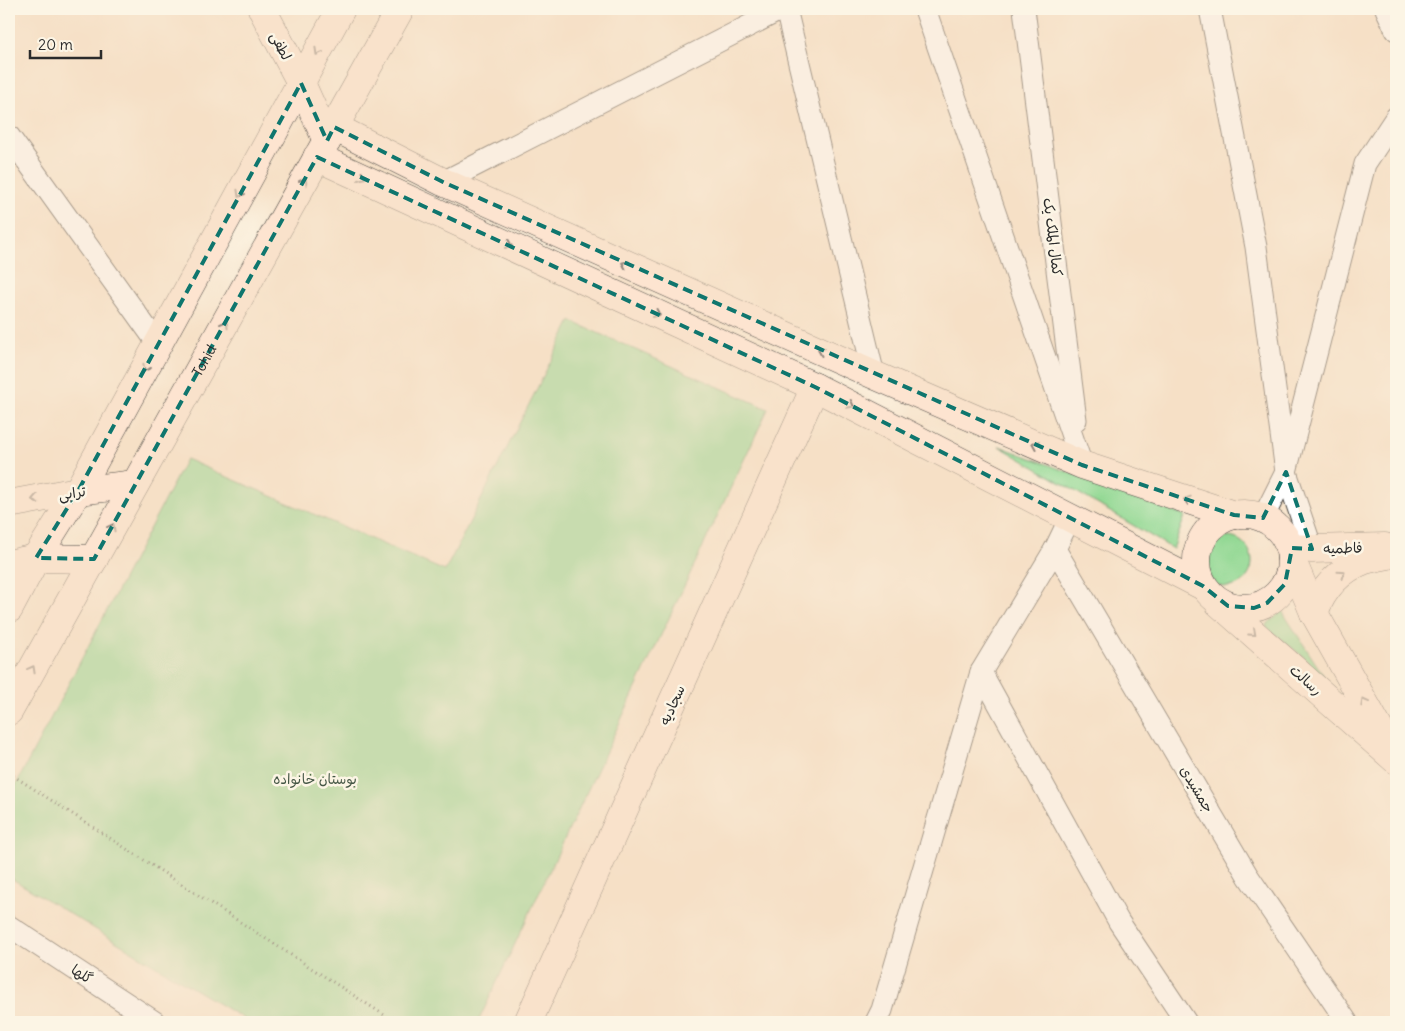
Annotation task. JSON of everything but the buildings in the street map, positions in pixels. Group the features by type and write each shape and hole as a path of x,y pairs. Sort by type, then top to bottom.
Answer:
{"street":[{"name":"لطفی","path":"262,9 300,83 326,141"},
{"path":"9,609 36,558 78,491 341,9"},
{"name":"Tohid","path":"9,711 400,9"},
{"path":"443,182 782,9"},
{"path":"786,9 874,375"},
{"path":"925,9 1082,464"},
{"name":"کمال الملک یک","path":"1024,9 1082,464"},
{"path":"1210,9 1256,247 1297,552 1314,613 1396,760"},
{"path":"1386,9 1396,30"},
{"path":"1263,518 1286,472 1365,164 1396,117"},
{"path":"9,136 158,344"},
{"path":"326,141 443,182 874,375 1082,464 1234,515"},
{"path":"326,141 815,387 1070,518 1210,593 1228,606 1241,609 1254,608 1267,603 1285,584 1297,552"},
{"name":"سجادیه","path":"528,1022 815,387"},
{"name":"ترابی","path":"9,504 78,491 135,484"},
{"path":"1210,593 1197,572 1196,557 1200,542 1208,530 1220,520 1234,515 1248,514 1263,518 1274,525 1297,552"},
{"path":"883,1018 981,672 1055,549 1070,518"},
{"name":"فاطمیه","path":"1297,552 1396,547"},
{"name":"جمشیدی","path":"1055,549 1248,876 1347,1022"},
{"path":"1314,613 1320,596 1337,576 1365,560 1396,554"},
{"path":"9,564 36,558 94,559"},
{"name":"رسالت","path":"1210,593 1396,760"},
{"path":"981,672 1119,922 1186,1022"},
{"name":"گلها","path":"9,926 155,1022"}],"path":[{"path":"9,773 395,1022"}],"highlighted area":[{"path":"301,83 327,141 334,127 443,182 1082,465 1234,515 1263,518 1286,472 1312,549 1292,548 1285,584 1267,603 1254,608 1228,606 1203,586 815,387 317,157 94,559 36,558 78,491"}],"green space":[{"name":"بوستان خانواده","path":"571,321 768,409 478,1022 249,1022 9,877 9,798 186,459 445,571"},
{"path":"999,446 1185,516 1173,549"},
{"path":"1222,537 1232,537 1245,544 1252,557 1252,567 1245,580 1232,587 1222,587 1213,583 1206,576 1202,567 1202,557 1206,548 1213,541"},
{"path":"1282,611 1347,712 1307,660 1265,626"}]}
